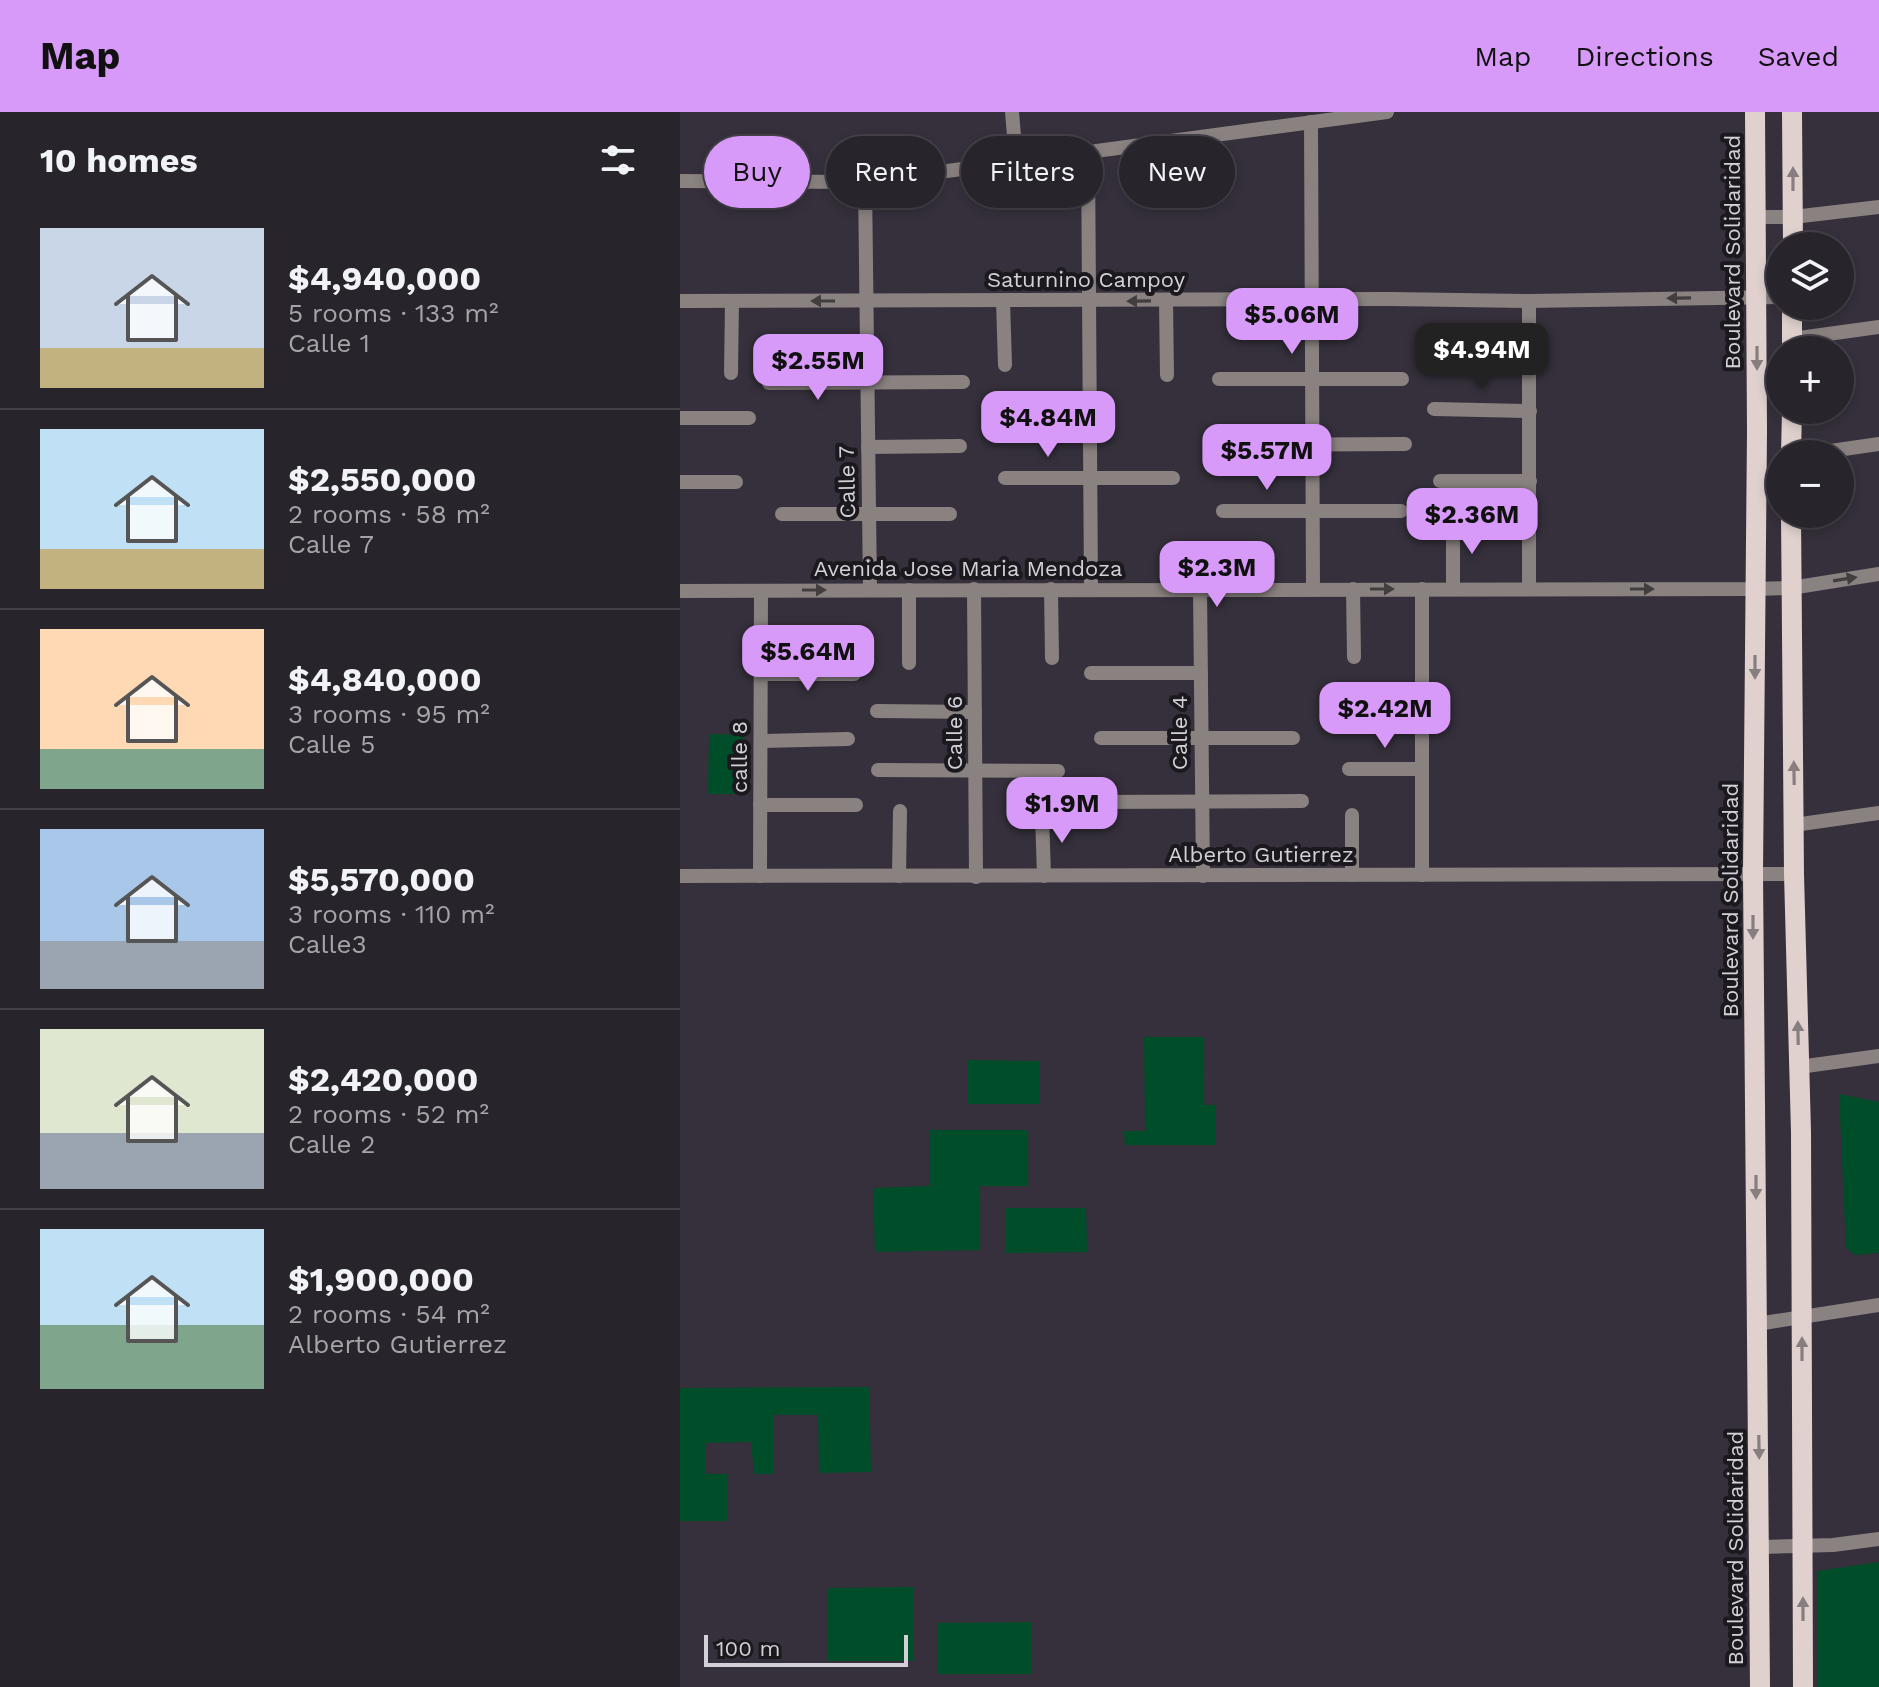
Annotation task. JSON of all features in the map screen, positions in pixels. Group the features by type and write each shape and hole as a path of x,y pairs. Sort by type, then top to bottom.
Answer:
{"main road":[{"name":"Boulevard Solidaridad","path":"1755,112 1757,296 1753,873 1760,1687"},
{"path":"1792,112 1793,232"},
{"path":"1791,528 1802,1318 1803,1687"}],"street":[{"path":"1012,112 1014,136"},
{"path":"1103,149 1387,112"},
{"path":"1311,122 1313,589"},
{"path":"680,181 826,182"},
{"path":"1756,217 1793,217 1879,207"},
{"name":"Calle 7","path":"865,208 870,590"},
{"path":"1088,208 1091,589"},
{"name":"Saturnino Campoy","path":"680,301 1529,301 1766,296"},
{"path":"731,373 732,301"},
{"path":"1003,301 1005,365"},
{"path":"1166,301 1167,375"},
{"path":"1529,301 1529,588"},
{"path":"1833,336 1879,327"},
{"path":"1219,379 1402,379"},
{"path":"769,383 963,382"},
{"path":"1434,409 1530,411"},
{"path":"998,414 1090,414"},
{"path":"680,418 749,418"},
{"path":"1231,445 1405,444"},
{"path":"1854,448 1879,444"},
{"path":"868,447 960,446"},
{"path":"1005,478 1173,478"},
{"path":"1440,481 1530,481"},
{"path":"680,482 736,482"},
{"path":"1223,511 1401,511"},
{"path":"782,514 950,514"},
{"path":"1453,523 1453,589"},
{"name":"Avenida Jose Maria Mendoza","path":"680,591 1754,589 1791,588 1879,574"},
{"name":"Calle 6","path":"974,589 976,877"},
{"path":"1051,589 1052,658"},
{"path":"1353,589 1354,657"},
{"path":"1422,589 1422,875"},
{"path":"909,590 909,663"},
{"name":"Calle 4","path":"1200,590 1203,876"},
{"name":"calle 8","path":"760,876 761,591"},
{"path":"1091,673 1201,673"},
{"path":"761,674 854,674"},
{"path":"1344,704 1422,702"},
{"path":"877,711 975,712"},
{"path":"1101,738 1293,738"},
{"path":"761,741 848,739"},
{"path":"1349,769 1422,769"},
{"path":"878,770 1058,771"},
{"path":"1094,802 1302,801"},
{"path":"760,805 856,805"},
{"path":"899,876 900,811"},
{"path":"1794,825 1879,813"},
{"path":"1042,814 1044,876"},
{"path":"1352,815 1352,875"},
{"name":"Alberto Gutierrez","path":"680,876 1794,874"},
{"path":"1799,1067 1879,1056"},
{"path":"1757,1324 1879,1305"},
{"path":"1760,1547 1879,1539"}],"green space":[{"path":"709,734 743,735 742,794 708,794"},
{"path":"1144,1037 1203,1037 1204,1105 1215,1105 1216,1145 1125,1145 1124,1131 1145,1131"},
{"path":"968,1060 1039,1061 1039,1104 968,1104"},
{"path":"1839,1094 1879,1102 1879,1253 1855,1255 1846,1248"},
{"path":"930,1130 1028,1130 1028,1186 979,1186 980,1250 875,1252 873,1188 930,1186"},
{"path":"1006,1208 1086,1208 1087,1252 1006,1253"},
{"path":"869,1387 871,1472 819,1473 818,1415 773,1415 773,1474 754,1474 751,1442 706,1443 706,1474 727,1474 727,1521 680,1521 680,1388"},
{"path":"1879,1562 1879,1687 1818,1687 1817,1571"},
{"path":"914,1587 914,1661 828,1661 827,1588"},
{"path":"1032,1622 1032,1674 937,1674 938,1623"}]}
